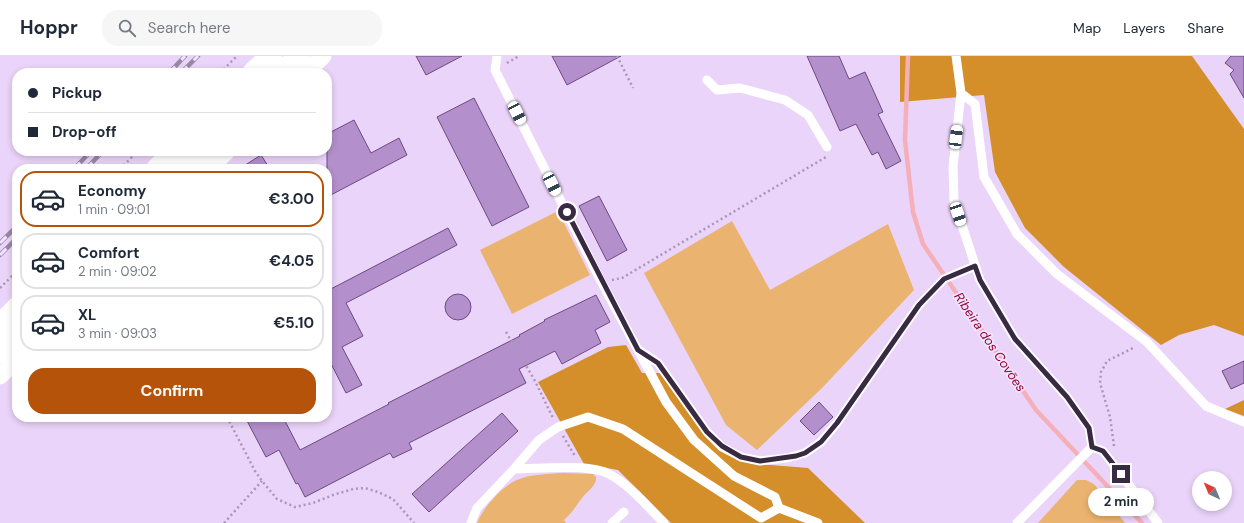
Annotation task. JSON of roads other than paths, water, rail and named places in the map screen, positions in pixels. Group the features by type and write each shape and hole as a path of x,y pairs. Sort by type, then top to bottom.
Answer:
{"highway":[{"path":"258,68 270,56"},
{"path":"287,68 299,56"},
{"path":"162,164 170,156"},
{"path":"190,164 198,156"},
{"path":"0,325 12,313"},
{"path":"0,352 12,340"}],"street":[{"path":"311,68 323,56"},
{"path":"214,164 222,156"},
{"path":"0,376 12,364"}],"lane":[{"path":"497,56 495,70 602,283 666,402 694,440 734,476 774,497 779,508 818,523"},
{"path":"956,56 961,93 953,166 954,201 975,266 980,280 1015,339 1067,397 1089,428 1092,447"},
{"path":"707,80 717,90 740,88 785,100 808,115 828,148"},
{"path":"961,93 975,104 984,177 1018,234 1057,274 1147,342 1206,406 1244,422"},
{"path":"638,350 658,363 707,432 722,446 741,457 760,461 786,458 805,453 821,442 837,423 919,305 944,279 975,266"},
{"path":"471,523 477,508 539,440 558,427 588,417 624,429 761,518 779,508"},
{"path":"1092,447 1103,451 1158,523"},
{"path":"1016,523 1092,447"},
{"path":"514,469 582,468 608,473 625,485 664,523"},
{"path":"612,523 624,512"}],"waterway":[{"name":"Ribeira dos Covões","path":"908,56 905,140 913,212 923,244 1036,410 1142,523"}],"railway":[{"path":"174,68 185,56"},
{"path":"186,68 198,56"},
{"path":"79,164 86,156"},
{"path":"91,164 98,156"},
{"path":"0,243 12,231"},
{"path":"0,255 12,243"}]}
